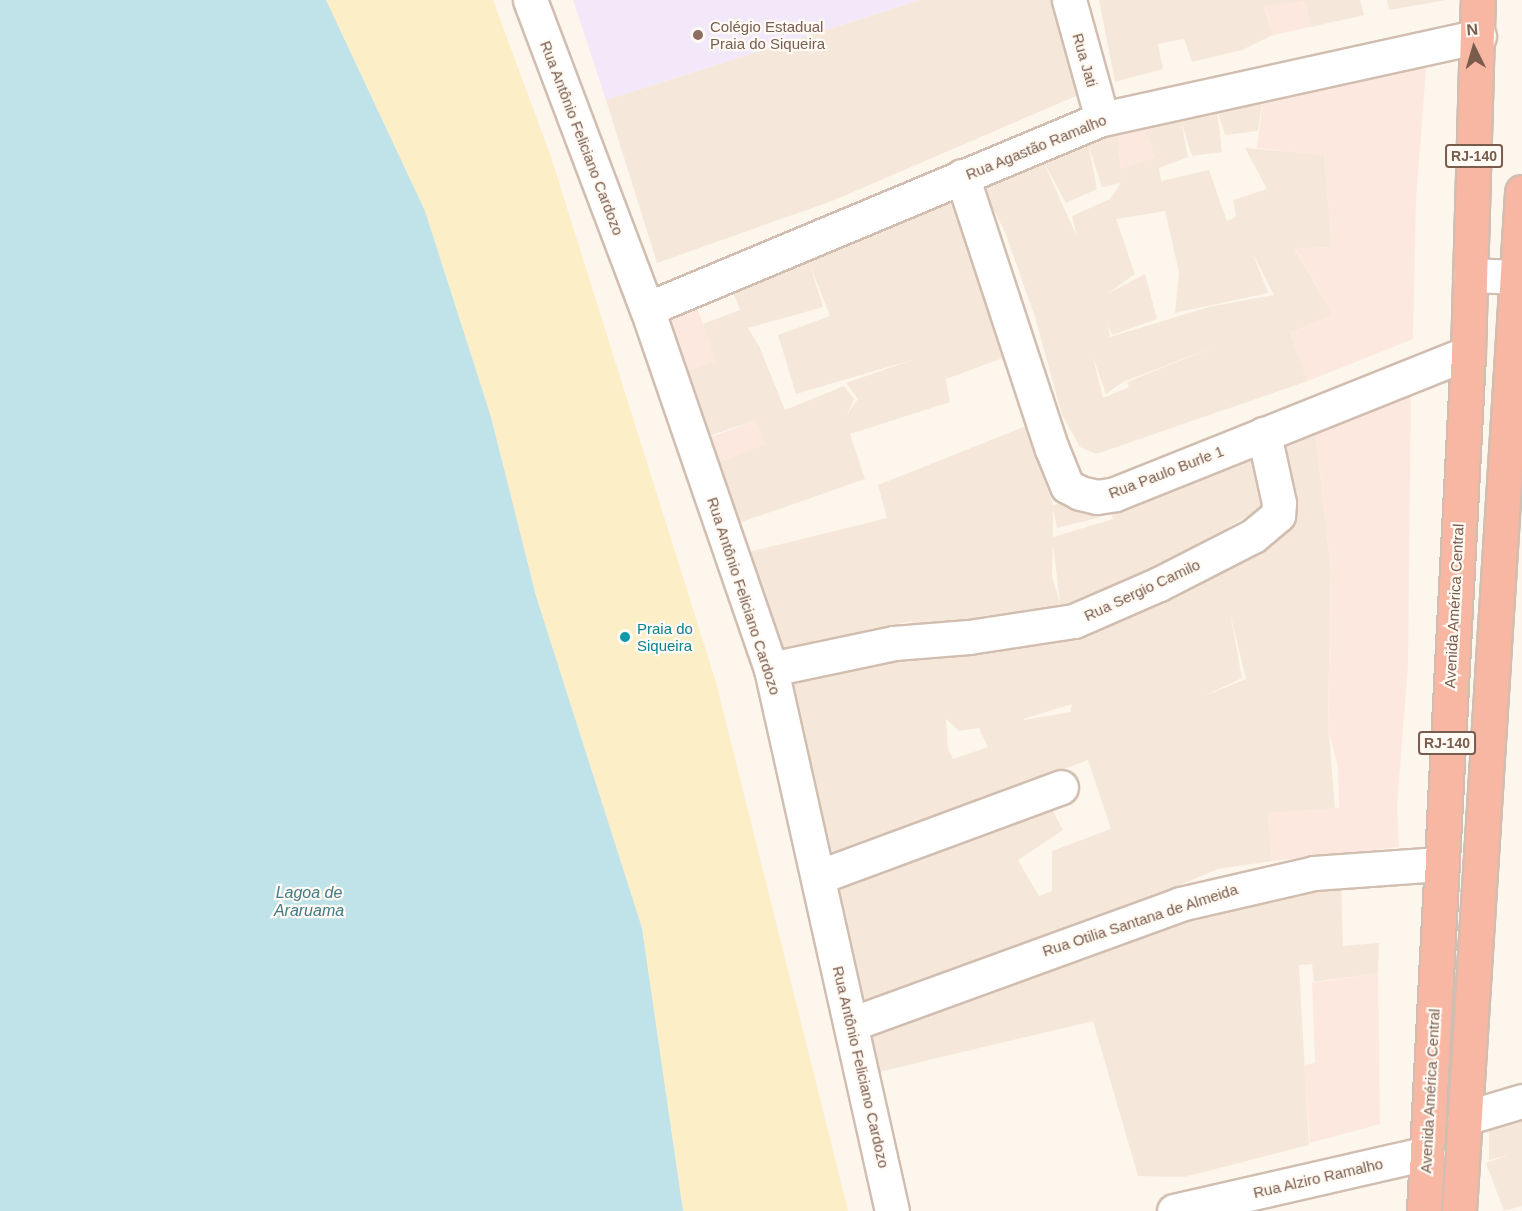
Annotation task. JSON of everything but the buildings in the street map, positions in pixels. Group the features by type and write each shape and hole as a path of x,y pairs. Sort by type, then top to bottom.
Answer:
{"highway":[{"name":"Avenida América Central","path":"1424,1211 1468,353 1479,36 1478,0"},
{"name":"RJ-140","path":"1459,1211 1519,277 1522,192"}],"street":[{"name":"Rua Antônio Feliciano Cardozo","path":"530,0 647,309 771,669 892,1211"},
{"name":"Rua Jati","path":"1069,0 1102,119"},
{"name":"Rua Agastão Ramalho","path":"647,309 1102,119 1479,36"},
{"name":"Rua Paulo Burle 1","path":"962,176 1067,486 1097,497 1115,494 1468,353"},
{"path":"1470,275 1519,277"},
{"name":"Rua Sergio Camilo","path":"771,669 894,643 969,637 1074,621 1159,584 1253,536 1278,515 1279,503 1264,434"},
{"path":"818,878 1061,787"},
{"name":"Rua Otilia Santana de Almeida","path":"851,1024 1015,961 1202,898 1314,873 1440,864"},
{"path":"1465,1118 1522,1101"},
{"name":"Rua Alziro Ramalho","path":"1174,1211 1427,1153"}],"shaded area":[{"name":"Colégio Estadual Praia do Siqueira","path":"573,0 920,0 606,100"},
{"path":"920,0 1056,0 1083,93 832,201 657,263 606,100"},
{"path":"1099,0 1360,0 1364,15 1311,27 1305,1 1264,7 1273,35 1242,50 1192,62 1184,39 1158,44 1163,69 1115,82"},
{"path":"1387,0 1446,0 1389,10"},
{"path":"1305,1 1311,27 1273,35 1264,6"},
{"path":"1427,56 1416,199 1413,339 1308,381 1290,333 1333,315 1295,248 1332,247 1324,155 1257,148 1264,92"},
{"path":"1264,90 1258,131 1225,135 1217,110 1222,152 1192,156 1181,121 1188,157 1159,168 1161,181 1209,170 1227,221 1236,217 1233,200 1267,189 1245,148 1324,154 1332,247 1295,249 1333,315 1290,333 1308,381 1096,454 1080,447 1062,415 1035,317 1005,232 978,179 1117,127 1121,169 1154,157 1141,119","holes":["1088,144 1102,187 1121,183 1110,199 1072,216 1077,237 1043,161 1066,203 1097,189","1165,211 1179,272 1175,313 1268,293 1253,254 1274,295 1209,307 1110,337 1108,325 1112,335 1157,319 1145,274 1107,294 1135,274 1116,219","1222,344 1127,382 1129,387 1103,398 1093,357 1106,394 1123,382"]},
{"path":"1141,119 1155,157 1121,169 1117,127"},
{"path":"957,184 1011,355 946,379 950,402 850,434 865,479 739,523 714,460 756,420 706,437 676,374 715,361 703,324 740,310 729,281","holes":["810,265 830,316 778,335 796,394 915,359 846,383 858,399 847,414 854,399 844,386 785,410 759,346 748,328 823,307"]},
{"path":"693,297 716,361 679,375 655,311"},
{"path":"1411,387 1408,666 1397,805 1399,847 1272,861 1268,813 1339,808 1338,768 1328,728 1331,569 1314,421"},
{"path":"756,420 765,444 716,463 707,439"},
{"path":"1314,421 1331,569 1328,721 1335,809 1268,813 1272,861 1218,869 1064,933 860,1007 829,881 1046,798 1063,830 1018,860 1039,896 1052,891 1052,851 1111,829 1088,760 829,856 785,674 986,641 1279,523 1274,436","holes":["1230,613 1246,679 1202,697 1242,678","1072,704 1070,712 1024,719","946,719 959,731 979,728 988,747 953,759 948,749"]},
{"path":"1026,426 1053,505 1094,496 1101,517 1057,528 1053,509 1053,537 1113,519 1105,501 1254,443 1271,503 1139,577 1062,609 914,631 912,621 779,649 749,552 887,518 878,485","holes":["1053,543 1060,603 1052,576"]},
{"path":"1341,877 1343,946 1379,943 1378,973 1314,982 1312,964 1299,965 1309,1145 1184,1177 1138,1176 1093,1021 879,1072 868,1023 1064,949"},
{"path":"1378,973 1380,1124 1310,1143 1304,1065 1315,1063 1312,983"},
{"path":"1522,1114 1522,1206 1504,1211 1486,1163 1509,1155 1489,1160 1489,1122"}],"sand":[{"name":"Praia do Siqueira","path":"326,0 493,0 551,157 715,679 848,1211 683,1211 642,928 536,596 491,417 425,211"}],"water":[{"name":"Lagoa de Araruama","path":"0,0 326,0 425,211 491,417 536,596 642,928 683,1211 0,1211"}],"place":[{"name":"Colégio Estadual Praia do Siqueira","path":"698,35"},
{"name":"Praia do Siqueira","path":"625,637"}]}
